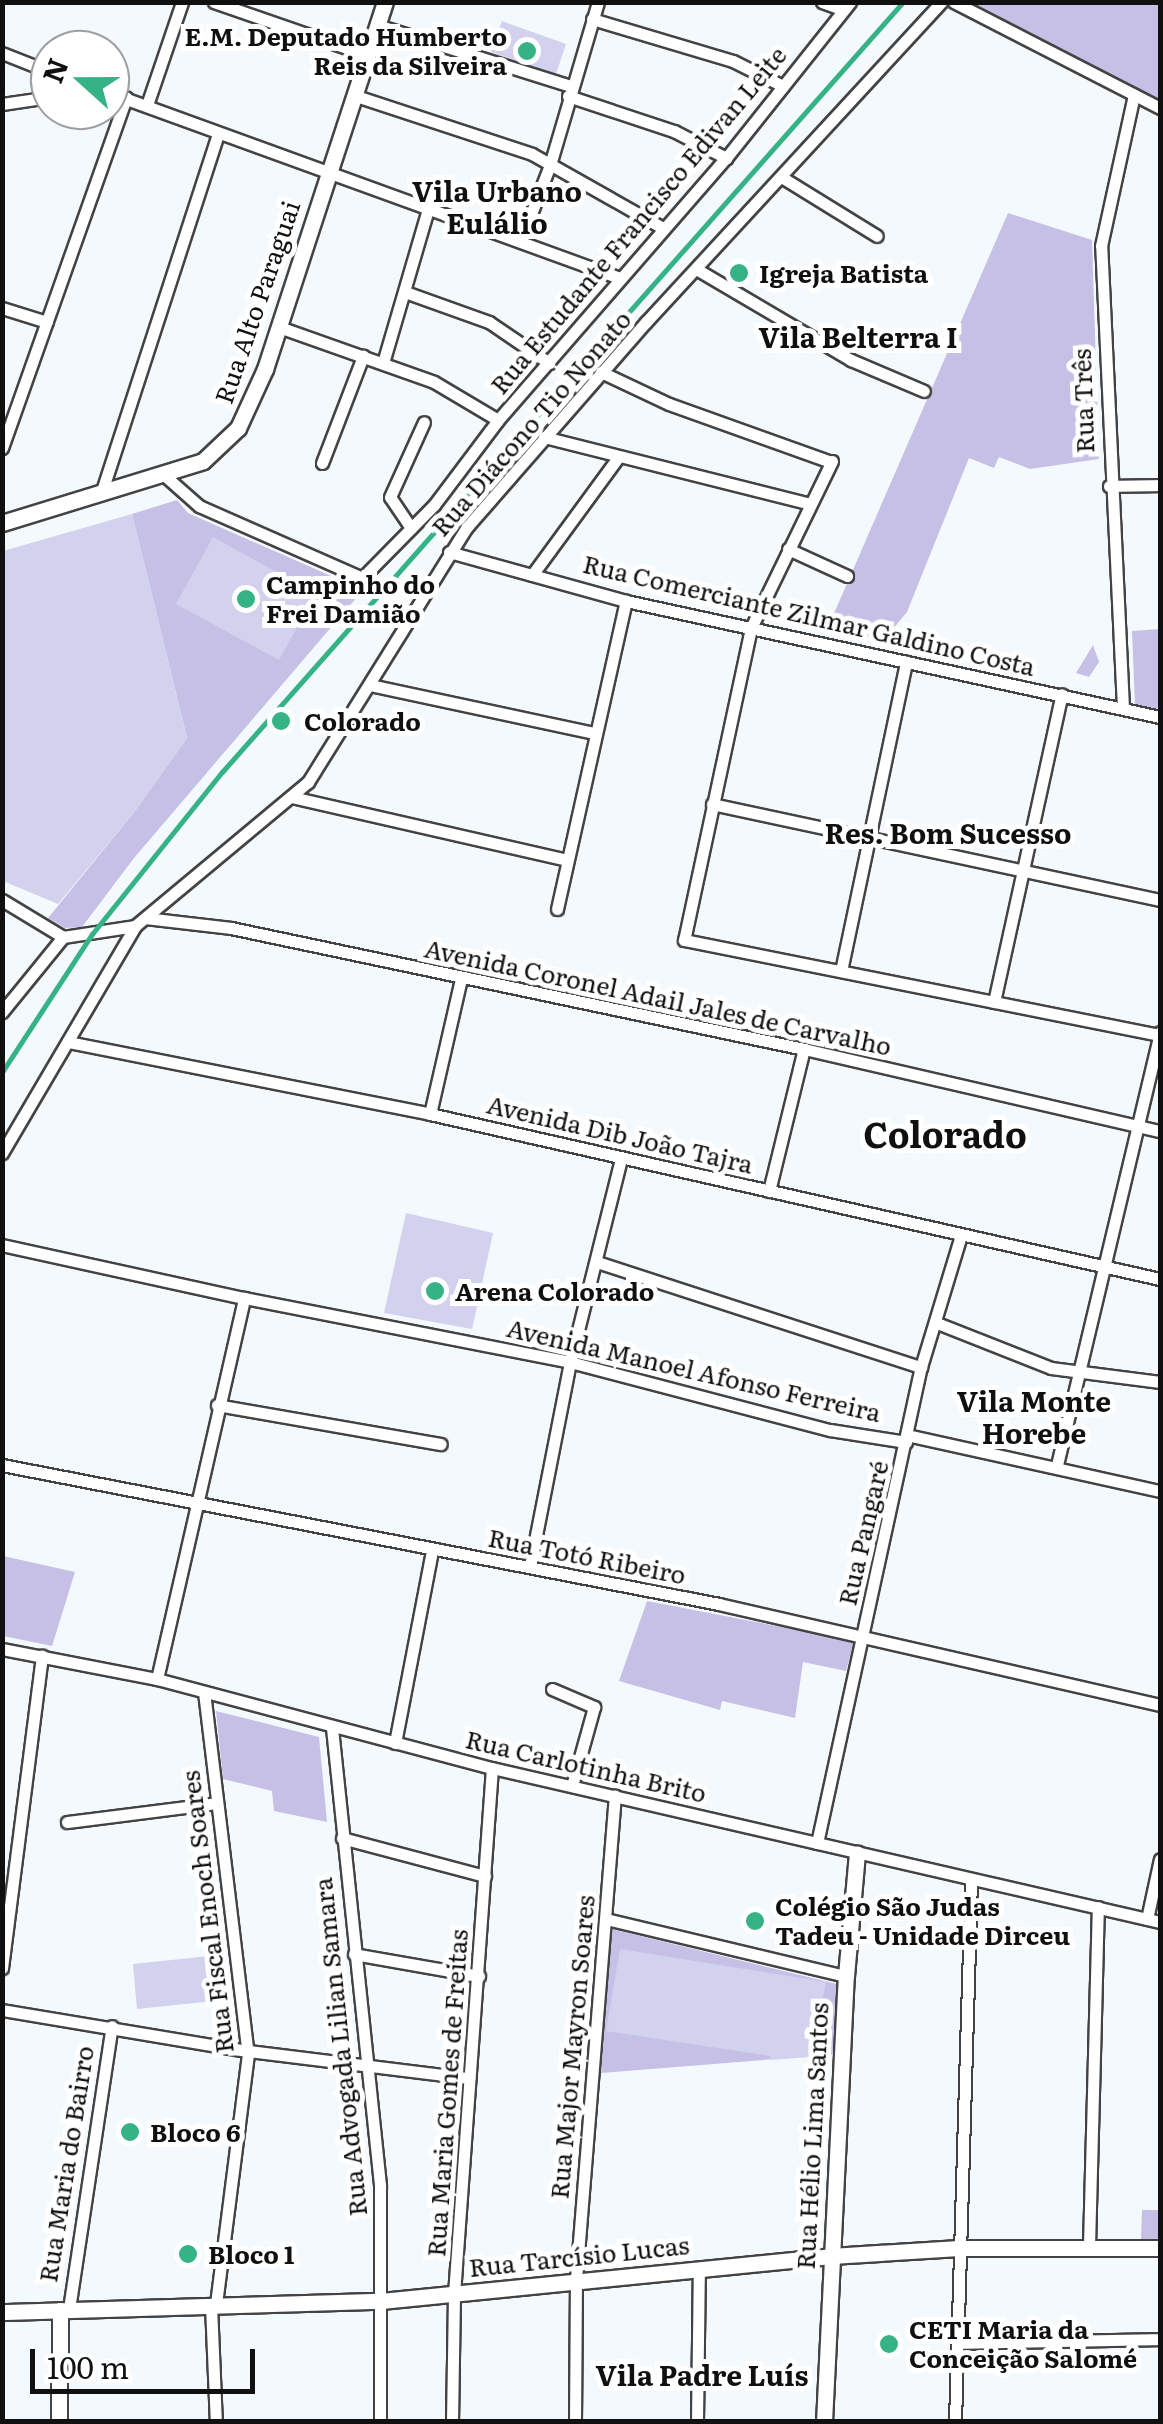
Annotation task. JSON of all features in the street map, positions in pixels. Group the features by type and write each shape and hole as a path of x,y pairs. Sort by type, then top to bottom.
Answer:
{"street":[{"path":"146,105 182,2"},
{"path":"214,2 367,55"},
{"name":"Rua Alto Paraguai","path":"2,523 164,475 210,456 238,428 254,402 384,2"},
{"path":"521,240 550,165 598,2"},
{"path":"822,2 847,6"},
{"name":"Rua Diácono Tio Nonato","path":"2,1153 140,922 308,782 448,552 601,372 941,2"},
{"path":"954,2 1160,108"},
{"name":"Rua Estudante Francisco Edivan Leite","path":"498,420 726,158 847,6"},
{"path":"592,19 733,61 783,86"},
{"path":"377,25 674,131 726,158"},
{"path":"2,52 30,64"},
{"path":"353,95 462,128 550,165 664,228"},
{"name":"Rua Três","path":"1123,708 1100,246 1134,95"},
{"path":"130,99 620,278"},
{"path":"2,104 30,100"},
{"path":"2,448 6,425 114,130"},
{"path":"101,494 218,133"},
{"path":"783,178 877,236"},
{"path":"383,363 428,210"},
{"path":"698,270 851,360 924,391"},
{"path":"406,292 490,322 549,362"},
{"path":"2,308 47,322"},
{"path":"164,475 199,506 362,578 466,466 498,420 446,388 279,327"},
{"path":"322,463 364,356"},
{"path":"601,372 669,404 831,462 751,628 684,940 1160,1033 1141,1127 1076,1373 1057,1465"},
{"path":"410,528 390,497 424,422"},
{"path":"544,438 810,504"},
{"path":"532,575 618,459"},
{"path":"1109,486 1160,485"},
{"path":"788,550 846,576"},
{"name":"Rua Comerciante Zilmar Galdino Costa","path":"448,552 626,601 1160,716"},
{"path":"557,909 626,601"},
{"path":"842,971 906,662"},
{"path":"370,685 594,734"},
{"path":"994,1002 1062,694"},
{"path":"292,797 567,860"},
{"path":"712,804 1160,900"},
{"path":"2,900 63,937 2,1012"},
{"name":"Rua Diácono Tio Nonato","path":"63,937 140,922"},
{"name":"Avenida Coronel Adail Jales de Carvalho","path":"140,922 231,928 804,1049 1160,1131"},
{"path":"430,1114 461,979"},
{"name":"Avenida Dib João Tajra","path":"68,1042 430,1114 1160,1280"},
{"path":"769,1191 804,1049"},
{"path":"530,1566 570,1362 620,1159"},
{"name":"Rua Pangaré","path":"817,1843 921,1367 961,1235"},
{"name":"Avenida Manoel Afonso Ferreira","path":"2,1244 244,1298 570,1362 793,1421 1057,1465 1160,1491"},
{"path":"597,1262 921,1367"},
{"path":"157,1679 244,1298"},
{"path":"937,1323 1032,1362 1076,1373 1160,1382"},
{"path":"217,1405 441,1444"},
{"name":"Rua Totó Ribeiro","path":"2,1465 863,1634 1160,1706"},
{"path":"396,1743 432,1550"},
{"name":"Rua Carlotinha Brito","path":"2,1649 157,1679 492,1768 1154,1921"},
{"path":"2,1968 42,1656"},
{"path":"552,1690 594,1707 572,1786"},
{"name":"Rua Fiscal Enoch Soares","path":"204,1692 247,2050 214,2305 216,2422"},
{"name":"Rua Advogada Lilian Samara","path":"332,1728 380,2184 380,2422"},
{"name":"Rua Maria Gomes de Freitas","path":"452,2422 454,2294 492,1768"},
{"name":"Rua Major Mayron Soares","path":"575,2422 576,2279 615,1796"},
{"path":"67,1822 217,1803"},
{"path":"342,1838 485,1876"},
{"name":"Rua Hélio Lima Santos","path":"824,2422 846,1976 857,1853"},
{"path":"1154,1921 1160,1858"},
{"path":"955,2422 971,1880"},
{"path":"1089,2246 1098,1908"},
{"path":"606,1919 846,1976"},
{"path":"354,1954 479,1976"},
{"path":"2,2010 247,2050 469,2078"},
{"name":"Rua Maria do Bairro","path":"59,2422 64,2309 112,2026"},
{"name":"Rua Tarcísio Lucas","path":"2,2312 381,2301 576,2279 959,2248 1160,2248"},
{"path":"697,2422 699,2269"},
{"path":"957,2342 1160,2338"}],"shaded area":[{"path":"973,3 1160,3 1160,100"},
{"path":"502,21 566,44 556,74 491,52"},
{"path":"1008,213 1092,240 1099,459 1030,469 999,457 994,468 969,458 907,612 883,641 829,625"},
{"path":"177,500 188,513 363,590 134,858 82,927 65,928 48,918 135,811 187,738 132,514"},
{"path":"132,514 187,738 135,811 58,904 3,881 3,551"},
{"name":"Campinho do Frei Damião","path":"213,537 316,594 279,660 176,604"},
{"path":"1160,629 1160,709 1135,705 1132,631"},
{"path":"1093,645 1099,662 1089,677 1076,673"},
{"name":"Arena Colorado","path":"406,1213 493,1233 472,1329 384,1313"},
{"path":"3,1556 75,1572 52,1646 3,1636"},
{"path":"647,1601 854,1641 846,1671 803,1662 795,1718 722,1701 720,1710 619,1681"},
{"path":"216,1711 319,1737 327,1822 274,1811 272,1791 223,1779"},
{"path":"612,1929 841,1985 837,2054 601,2073"},
{"path":"620,1949 826,1982 811,2057 770,2060 770,2056 606,2031"},
{"path":"210,1956 214,2001 137,2009 133,1964"},
{"path":"1142,2210 1160,2210 1160,2240 1141,2240"}],"railway":[{"path":"2,1072 92,934 222,772 903,2"}],"place":[{"name":"E.M. Deputado Humberto Reis da Silveira","path":"527,51"},
{"name":"Igreja Batista","path":"739,273"},
{"name":"Campinho do Frei Damião","path":"246,599"},
{"name":"Colorado","path":"281,721"},
{"name":"Arena Colorado","path":"435,1291"},
{"name":"Colégio São Judas Tadeu - Unidade Dirceu","path":"755,1921"},
{"name":"Bloco 6","path":"130,2132"},
{"name":"Bloco 1","path":"188,2254"},
{"name":"CETI Maria da Conceição Salomé","path":"889,2344"}],"district":[{"name":"Vila Urbano Eulálio","path":"497,206"},
{"name":"Vila Belterra I","path":"858,336"},
{"name":"Res. Bom Sucesso","path":"948,832"},
{"name":"Colorado","path":"945,1133"},
{"name":"Vila Monte Horebe","path":"1034,1416"},
{"name":"Vila Padre Luís","path":"702,2374"}]}
